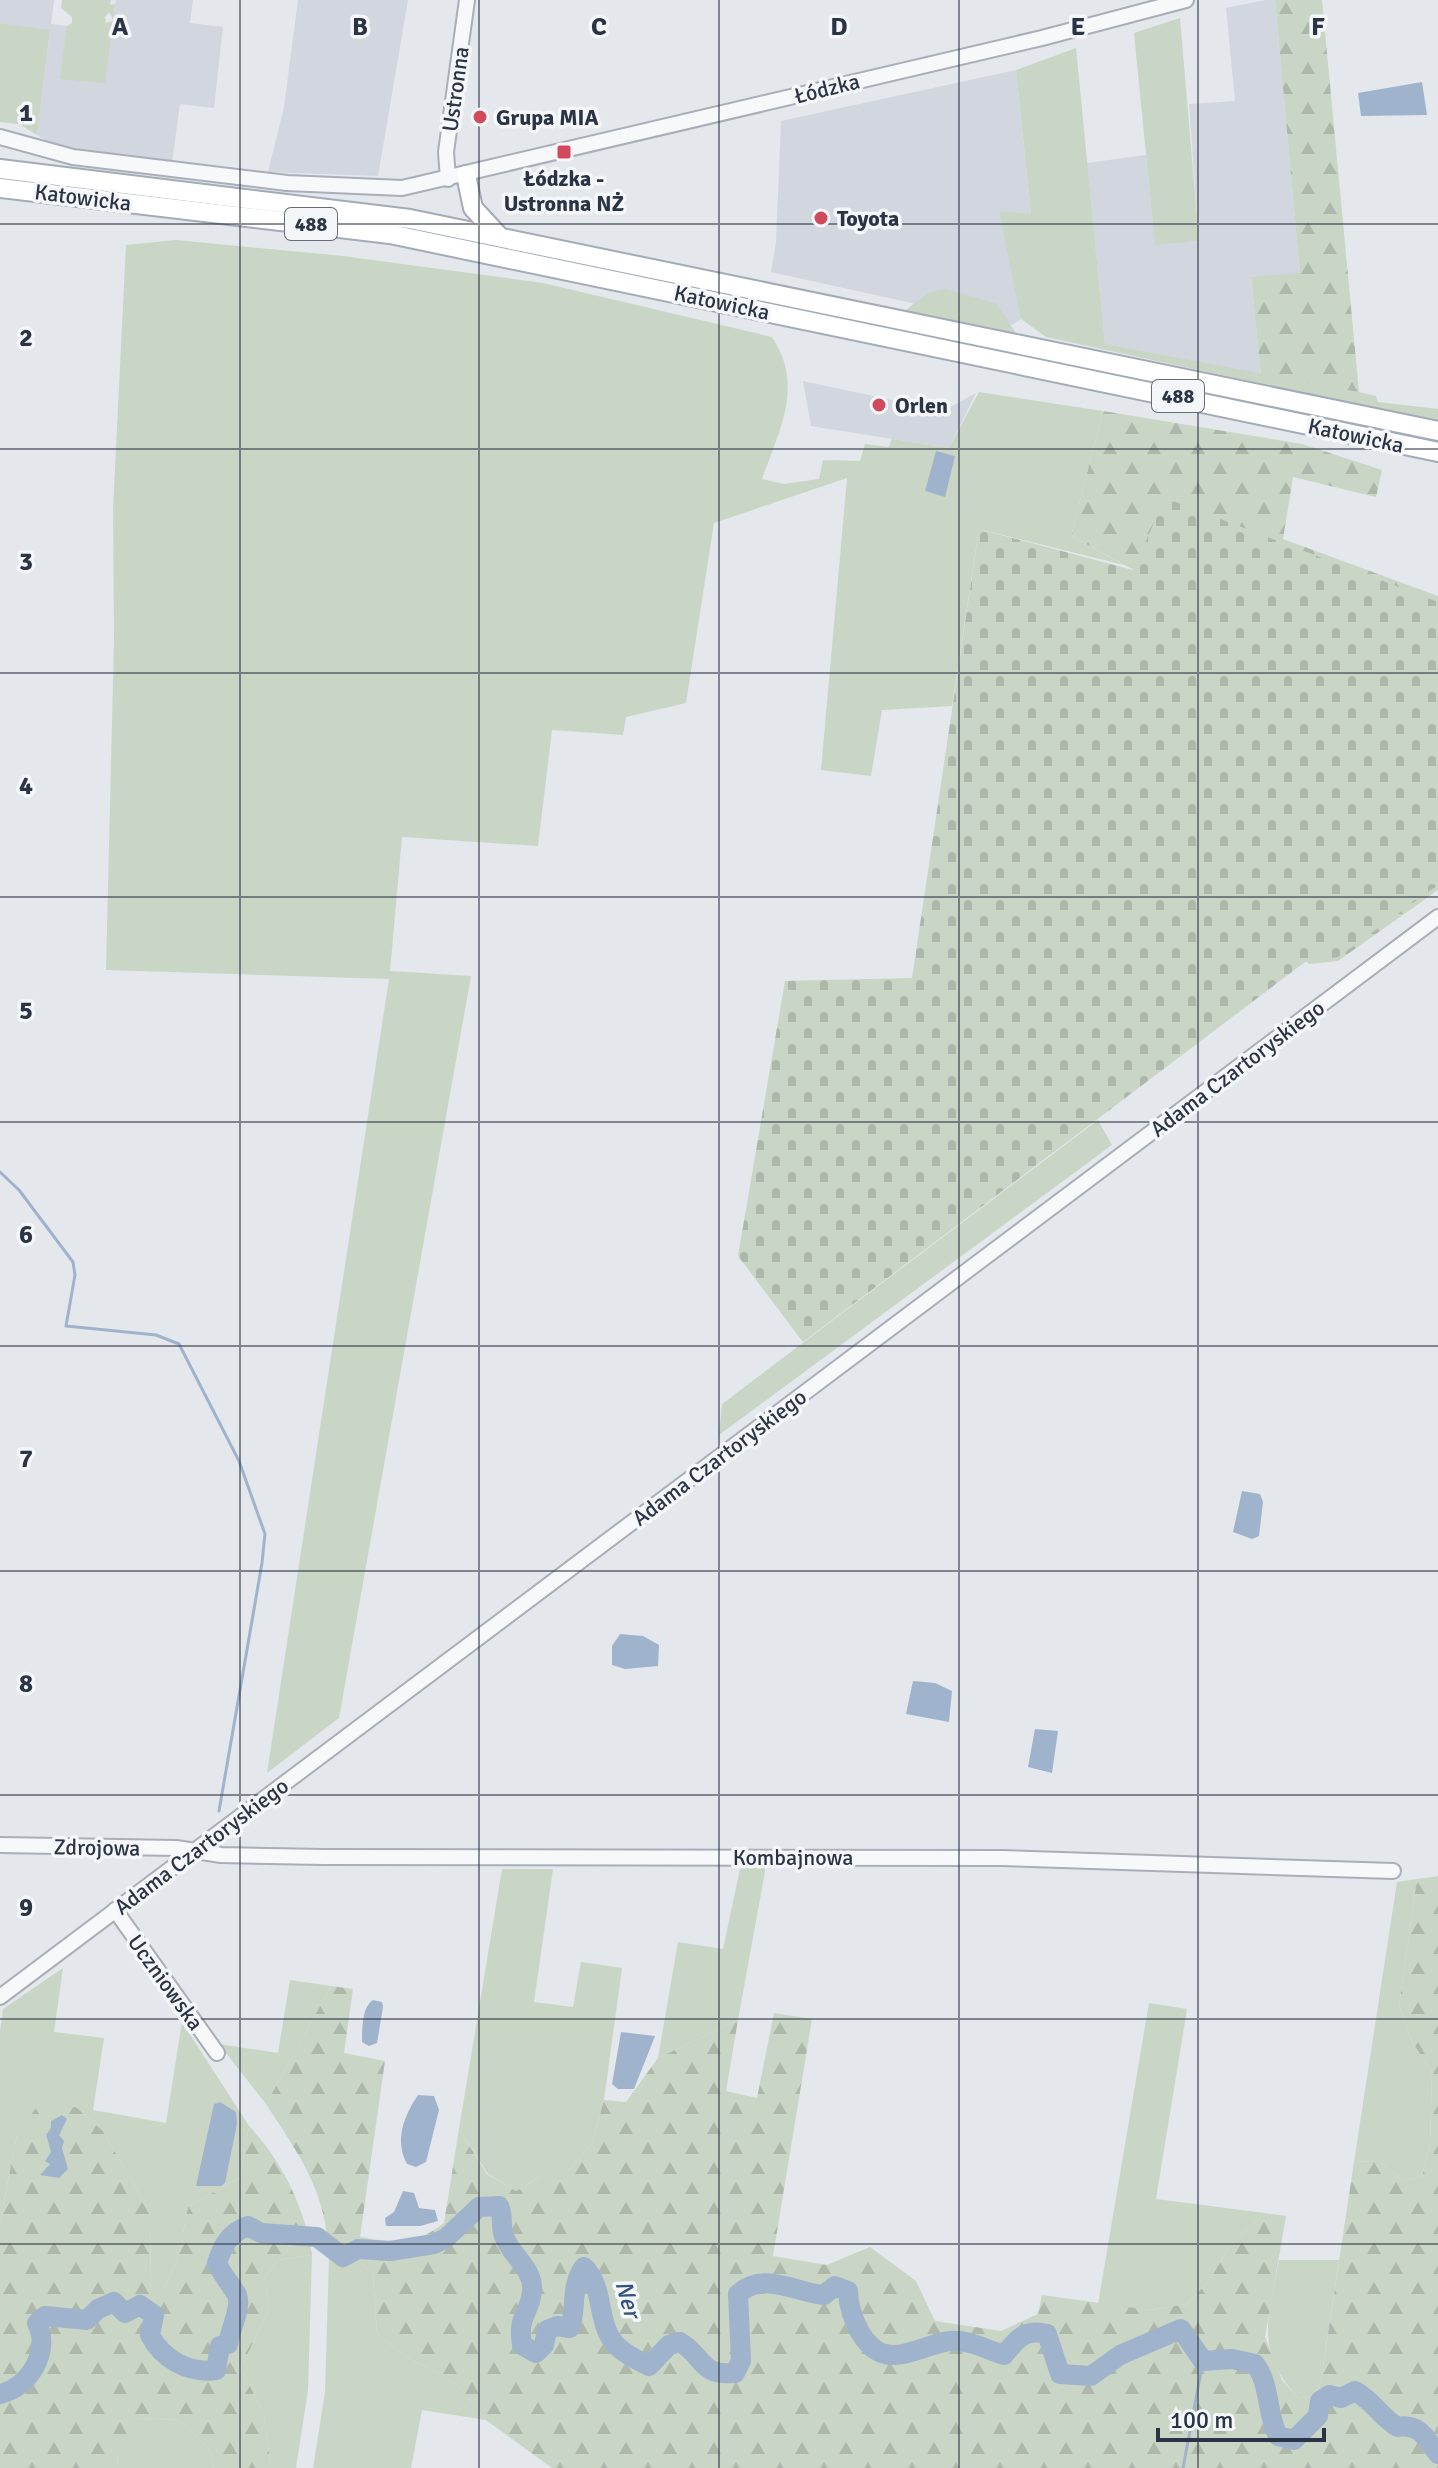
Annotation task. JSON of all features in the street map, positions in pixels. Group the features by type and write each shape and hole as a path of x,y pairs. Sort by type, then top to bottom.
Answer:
{"main road":[{"name":"Katowicka","path":"0,169 376,212 1438,431"},
{"path":"457,177 473,208 500,237"},
{"name":"Katowicka","path":"0,188 390,234 1438,452"}],"street":[{"name":"Ustronna","path":"457,177 446,152 467,0"},
{"name":"Łódzka","path":"0,137 73,157 287,183 382,189 457,177 1186,0"},
{"name":"Adama Czartoryskiego","path":"0,1997 1438,917"},
{"name":"Zdrojowa","path":"0,1845 193,1851"},
{"name":"Kombajnowa","path":"193,1851 369,1858 1002,1858 1393,1871"},
{"name":"Uczniowska","path":"115,1910 217,2053"}],"shaded area":[{"path":"0,0 54,0 51,24 111,31 116,0 193,0 190,23 223,27 214,108 180,104 172,162 54,145 37,135 50,31 0,23"},
{"path":"298,0 408,0 378,176 268,172 284,107"},
{"path":"1275,0 1300,274 1251,278 1261,375 1105,344 1087,163 1146,155 1155,244 1199,241 1189,104 1235,101 1226,8"},
{"path":"1016,70 1031,215 999,211 1023,318 1012,325 771,272 776,242 781,121"},
{"path":"803,381 943,411 976,393 949,448 811,426"}],"green space":[{"path":"62,0 111,0 110,5 115,4 113,19 109,12 105,17 106,23 113,21 105,83 60,79 67,26 72,23 72,17 61,8"},
{"path":"1275,0 1322,0 1359,392 1261,375 1251,277 1300,273"},
{"path":"1180,18 1199,241 1155,245 1134,33"},
{"path":"0,23 50,30 37,135 19,124 0,122"},
{"path":"1076,48 1105,344 1359,392 1376,396 1378,402 1438,409 1438,422 1046,337 1021,319 999,211 1031,214 1016,70"},
{"path":"176,240 343,256 543,283 772,337 781,355 788,390 782,425 762,479 784,484 819,479 823,460 860,461 865,444 889,447 892,439 949,448 979,392 1103,411 1071,536 1124,565 979,529 952,706 882,710 871,776 821,770 847,478 714,523 686,703 626,717 623,735 552,730 538,846 402,837 390,971 471,976 339,1718 267,1773 389,979 106,970 114,640 113,509 126,245"},
{"path":"945,289 997,304 1017,335 903,312 928,293"},
{"path":"1103,411 1302,444 1382,470 1376,497 1293,477 1283,539 1438,596 1438,890 1338,961 1309,964 1144,765 1138,559 1134,570 1071,536"},
{"path":"1165,498 1438,602 1438,885 1338,957 1305,962 803,1342 738,1256 785,981 912,978 979,529 1133,570"},
{"path":"1098,1120 1112,1145 719,1435 722,1404"},
{"path":"766,1866 738,2020 658,2058 678,1942 723,1949 740,1869"},
{"path":"502,1869 553,1869 534,2002 573,2007 581,1962 622,1968 604,2100 592,2143 564,2176 541,2176 516,2191 488,2174 459,2129"},
{"path":"1438,1876 1438,2468 552,2468 486,2420 457,2384 405,2356 377,2334 373,2274 360,2262 344,2265 329,2257 323,2212 310,2176 266,2104 331,1986 353,1989 344,2053 385,2061 360,2237 404,2241 423,2236 444,2223 459,2129 487,2174 516,2191 541,2176 564,2176 592,2143 604,2100 626,2102 658,2058 738,2020 726,2091 757,2098 774,2013 812,2019 773,2256 827,2265 870,2247 916,2281 935,2321 1001,2331 1038,2314 1042,2295 1149,2310 1187,2304 1208,2282 1231,2244 1265,2213 1286,2216 1265,2337 1282,2380 1299,2399 1316,2394 1321,2380 1354,2162 1379,2161 1404,2181 1422,2176 1430,2144 1432,2073 1411,2040 1399,2005 1417,1879"},
{"path":"1417,1879 1399,2005 1411,2040 1432,2073 1430,2144 1422,2176 1404,2181 1379,2161 1354,2162 1397,1882"},
{"path":"63,1968 54,2032 104,2038 93,2110 166,2123 182,2022 249,2126 240,2177 188,2207 179,2254 165,2287 150,2292 151,2214 103,2131 76,2107 17,2134 0,2222 0,2031 3,2009"},
{"path":"290,1980 331,1986 266,2104 219,2044 278,2053"},
{"path":"1149,2003 1187,2009 1156,2199 1265,2213 1231,2244 1208,2282 1187,2304 1149,2310 1098,2304"},
{"path":"76,2107 103,2131 151,2214 150,2291 165,2287 179,2254 188,2207 240,2177 249,2126 282,2170 304,2220 312,2255 278,2260 265,2278 269,2309 241,2368 264,2414 271,2468 214,2468 210,2450 179,2420 138,2418 118,2452 117,2468 0,2468 0,2222 17,2134 36,2108"},
{"path":"312,2255 308,2390 296,2468 271,2468 264,2414 241,2368 269,2309 265,2278 278,2260"},
{"path":"329,2257 344,2265 360,2262 373,2274 377,2334 405,2356 457,2384 486,2420 422,2410 411,2468 313,2468 325,2392"},
{"path":"1279,2260 1339,2260 1321,2380 1316,2394 1299,2399 1275,2365 1270,2349 1269,2317"},
{"path":"137,2418 179,2420 210,2450 214,2468 117,2468 118,2452"}],"water":[{"path":"1422,82 1427,115 1361,116 1358,93"},
{"path":"936,451 955,456 945,497 925,491"},
{"path":"1242,1491 1260,1494 1263,1502 1259,1536 1252,1539 1233,1532"},
{"path":"620,1634 643,1636 659,1645 658,1666 625,1669 612,1665 612,1646"},
{"path":"913,1681 935,1683 952,1691 949,1722 906,1714"},
{"path":"1035,1729 1058,1731 1052,1773 1028,1767"},
{"path":"373,2000 382,2002 383,2007 377,2043 369,2046 362,2042 363,2024 369,2003"},
{"path":"621,2032 655,2036 634,2089 618,2089 612,2084"},
{"path":"418,2095 434,2096 439,2110 426,2162 416,2167 407,2164 401,2137 405,2120"},
{"path":"220,2102 236,2112 237,2124 225,2183 221,2186 196,2186 214,2104"},
{"path":"62,2115 67,2119 59,2135 64,2141 62,2148 68,2169 59,2178 40,2175 50,2164 45,2161 51,2152 46,2134 51,2132 51,2121"},
{"path":"403,2191 414,2193 419,2208 435,2210 438,2221 420,2226 386,2226 385,2218 394,2212"}],"waterway":[{"path":"0,1172 19,1190 73,1262 75,1275 66,1326 156,1335 179,1344 239,1461 265,1534 219,1811"},
{"name":"Ner","path":"0,2394 20,2384 35,2367 41,2345 37,2323 45,2316 87,2320 98,2309 114,2302 125,2313 140,2305 154,2315 150,2335 169,2358 196,2370 216,2370 220,2346 228,2344 238,2300 217,2263 228,2240 248,2226 261,2233 317,2237 343,2257 358,2249 390,2251 434,2244 446,2238 479,2207 499,2206 504,2236 526,2268 532,2283 521,2335 522,2345 536,2353 544,2345 547,2330 557,2326 570,2328 575,2289 584,2267 595,2284 609,2335 622,2351 649,2366 669,2345 680,2342 708,2368 723,2373 735,2373 741,2361 738,2294 748,2287 769,2283 824,2295 835,2286 848,2291 855,2323 867,2342 884,2354 902,2354 957,2341 1004,2355 1022,2336 1033,2332 1047,2334 1060,2374 1091,2376 1120,2355 1181,2329 1203,2361 1232,2359 1255,2364 1264,2381 1278,2436 1294,2440 1318,2416 1320,2401 1329,2395 1341,2398 1355,2391 1398,2427 1411,2427 1421,2433 1438,2454"},
{"path":"1183,2468 1203,2361"}],"place":[{"name":"Grupa MIA","path":"480,117"},
{"name":"Łódzka - Ustronna NŻ","path":"564,152"},
{"name":"Toyota","path":"821,218"},
{"name":"Orlen","path":"879,405"}]}
